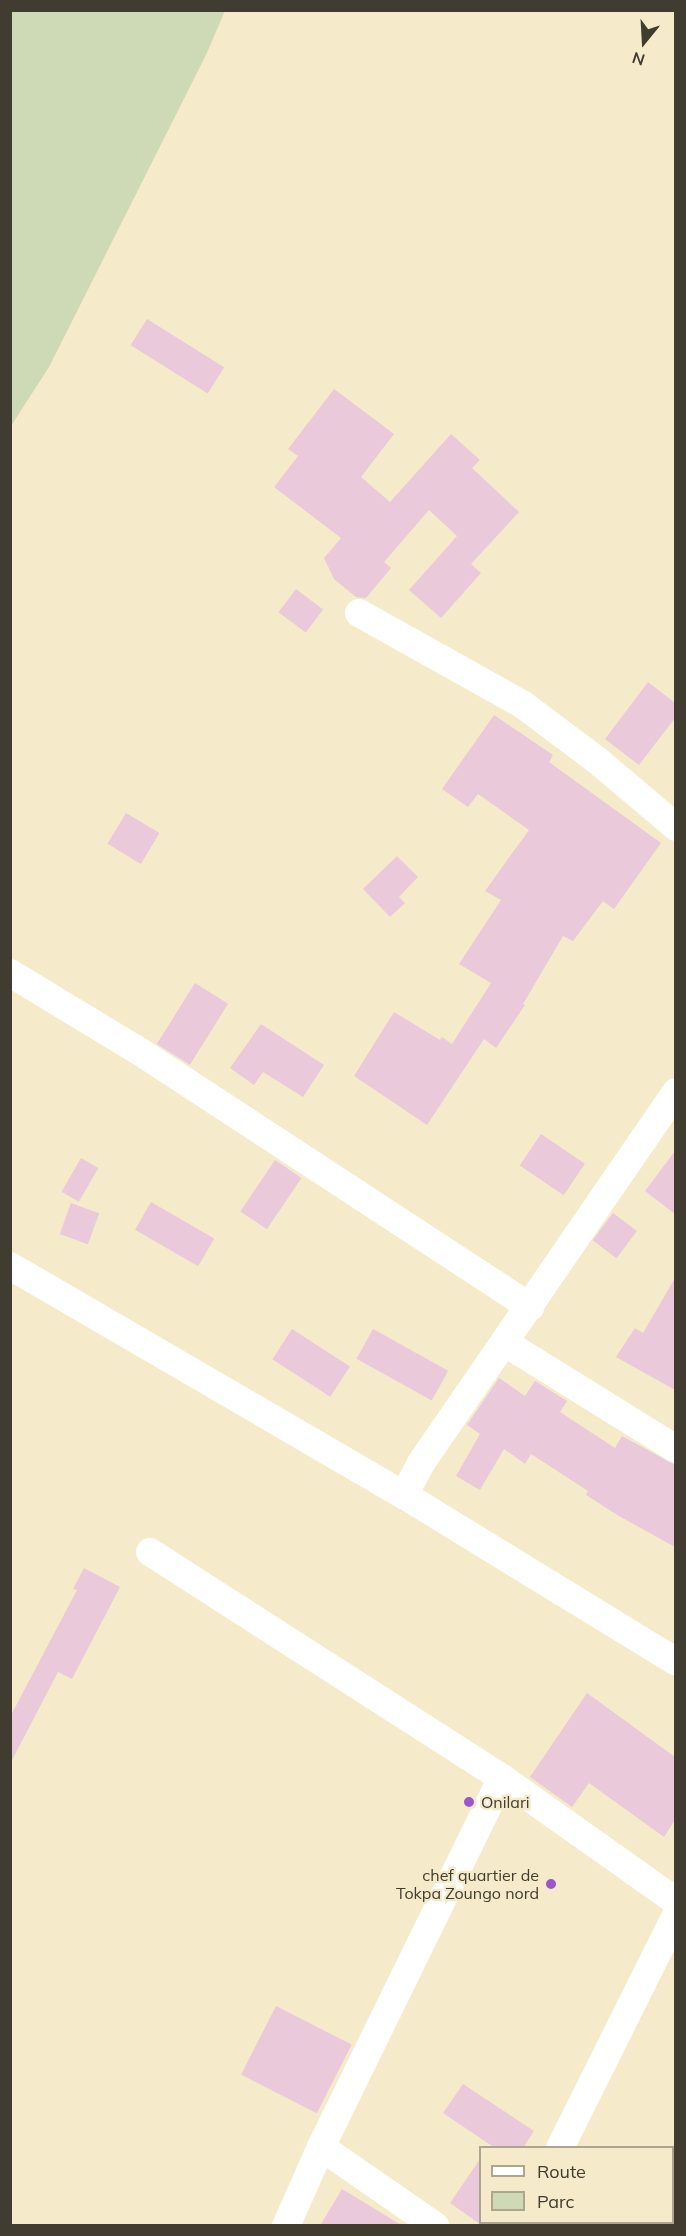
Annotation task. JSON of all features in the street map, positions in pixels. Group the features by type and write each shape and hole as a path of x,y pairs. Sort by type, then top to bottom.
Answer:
{"street":[{"path":"358,613 522,704 598,761 675,827"},
{"path":"10,973 142,1053 530,1307"},
{"path":"404,1495 421,1463 530,1307 675,1092"},
{"path":"10,1266 404,1495 675,1662"},
{"path":"505,1343 675,1449"},
{"path":"150,1552 502,1778 675,1901"},
{"path":"286,2226 321,2146 502,1778"},
{"path":"561,2146 675,1915"},
{"path":"321,2146 435,2226"}],"green space":[{"path":"11,10 225,11 206,55 49,367 11,426"}],"building":[{"path":"147,319 224,367 208,394 131,345"},
{"path":"334,389 394,434 361,477 390,502 451,434 480,460 472,468 519,512 471,564 481,573 441,618 409,590 457,536 429,510 384,562 391,568 366,598 356,597 334,579 324,558 341,538 274,487 298,456 288,449"},
{"path":"296,589 323,609 306,633 279,612"},
{"path":"648,682 675,703 675,718 639,765 605,739"},
{"path":"494,715 553,755 549,762 661,843 614,909 603,901 573,941 563,936 523,1004 525,1005 496,1048 484,1039 427,1125 354,1076 394,1012 440,1040 442,1037 452,1044 491,983 459,964 501,900 485,891 529,830 478,794 468,807 442,789"},
{"path":"126,813 159,833 141,864 107,844"},
{"path":"397,856 418,877 399,897 405,903 390,917 363,889"},
{"path":"195,983 228,1004 190,1065 157,1044"},
{"path":"261,1024 324,1065 303,1097 263,1072 254,1085 230,1068"},
{"path":"541,1134 585,1164 564,1195 520,1166"},
{"path":"675,1151 675,1214 645,1191"},
{"path":"81,1158 98,1168 79,1202 62,1192"},
{"path":"275,1160 302,1178 267,1229 240,1211"},
{"path":"151,1202 214,1238 198,1266 135,1230"},
{"path":"71,1203 99,1213 88,1244 60,1234"},
{"path":"613,1213 637,1231 616,1258 593,1240"},
{"path":"675,1278 675,1390 616,1357 635,1328 643,1333"},
{"path":"292,1329 350,1367 330,1397 272,1359"},
{"path":"373,1329 448,1371 432,1400 357,1359"},
{"path":"499,1378 525,1396 535,1381 567,1401 560,1412 615,1448 622,1436 675,1465 675,1547 586,1495 588,1491 531,1454 525,1464 504,1449 480,1490 456,1476 480,1434 467,1425"},
{"path":"84,1568 120,1587 72,1679 58,1672 10,1764 10,1717 77,1590 73,1589"},
{"path":"587,1693 675,1757 675,1820 664,1837 589,1783 572,1807 530,1777"},
{"path":"276,2006 352,2045 317,2113 241,2075"},
{"path":"463,2084 534,2131 524,2146 492,2146 443,2113"},
{"path":"479,2160 479,2223 450,2203"},
{"path":"342,2189 403,2226 320,2226"}],"place":[{"name":"Onilari","path":"469,1802"},
{"name":"chef quartier de Tokpa Zoungo nord","path":"551,1884"}]}
